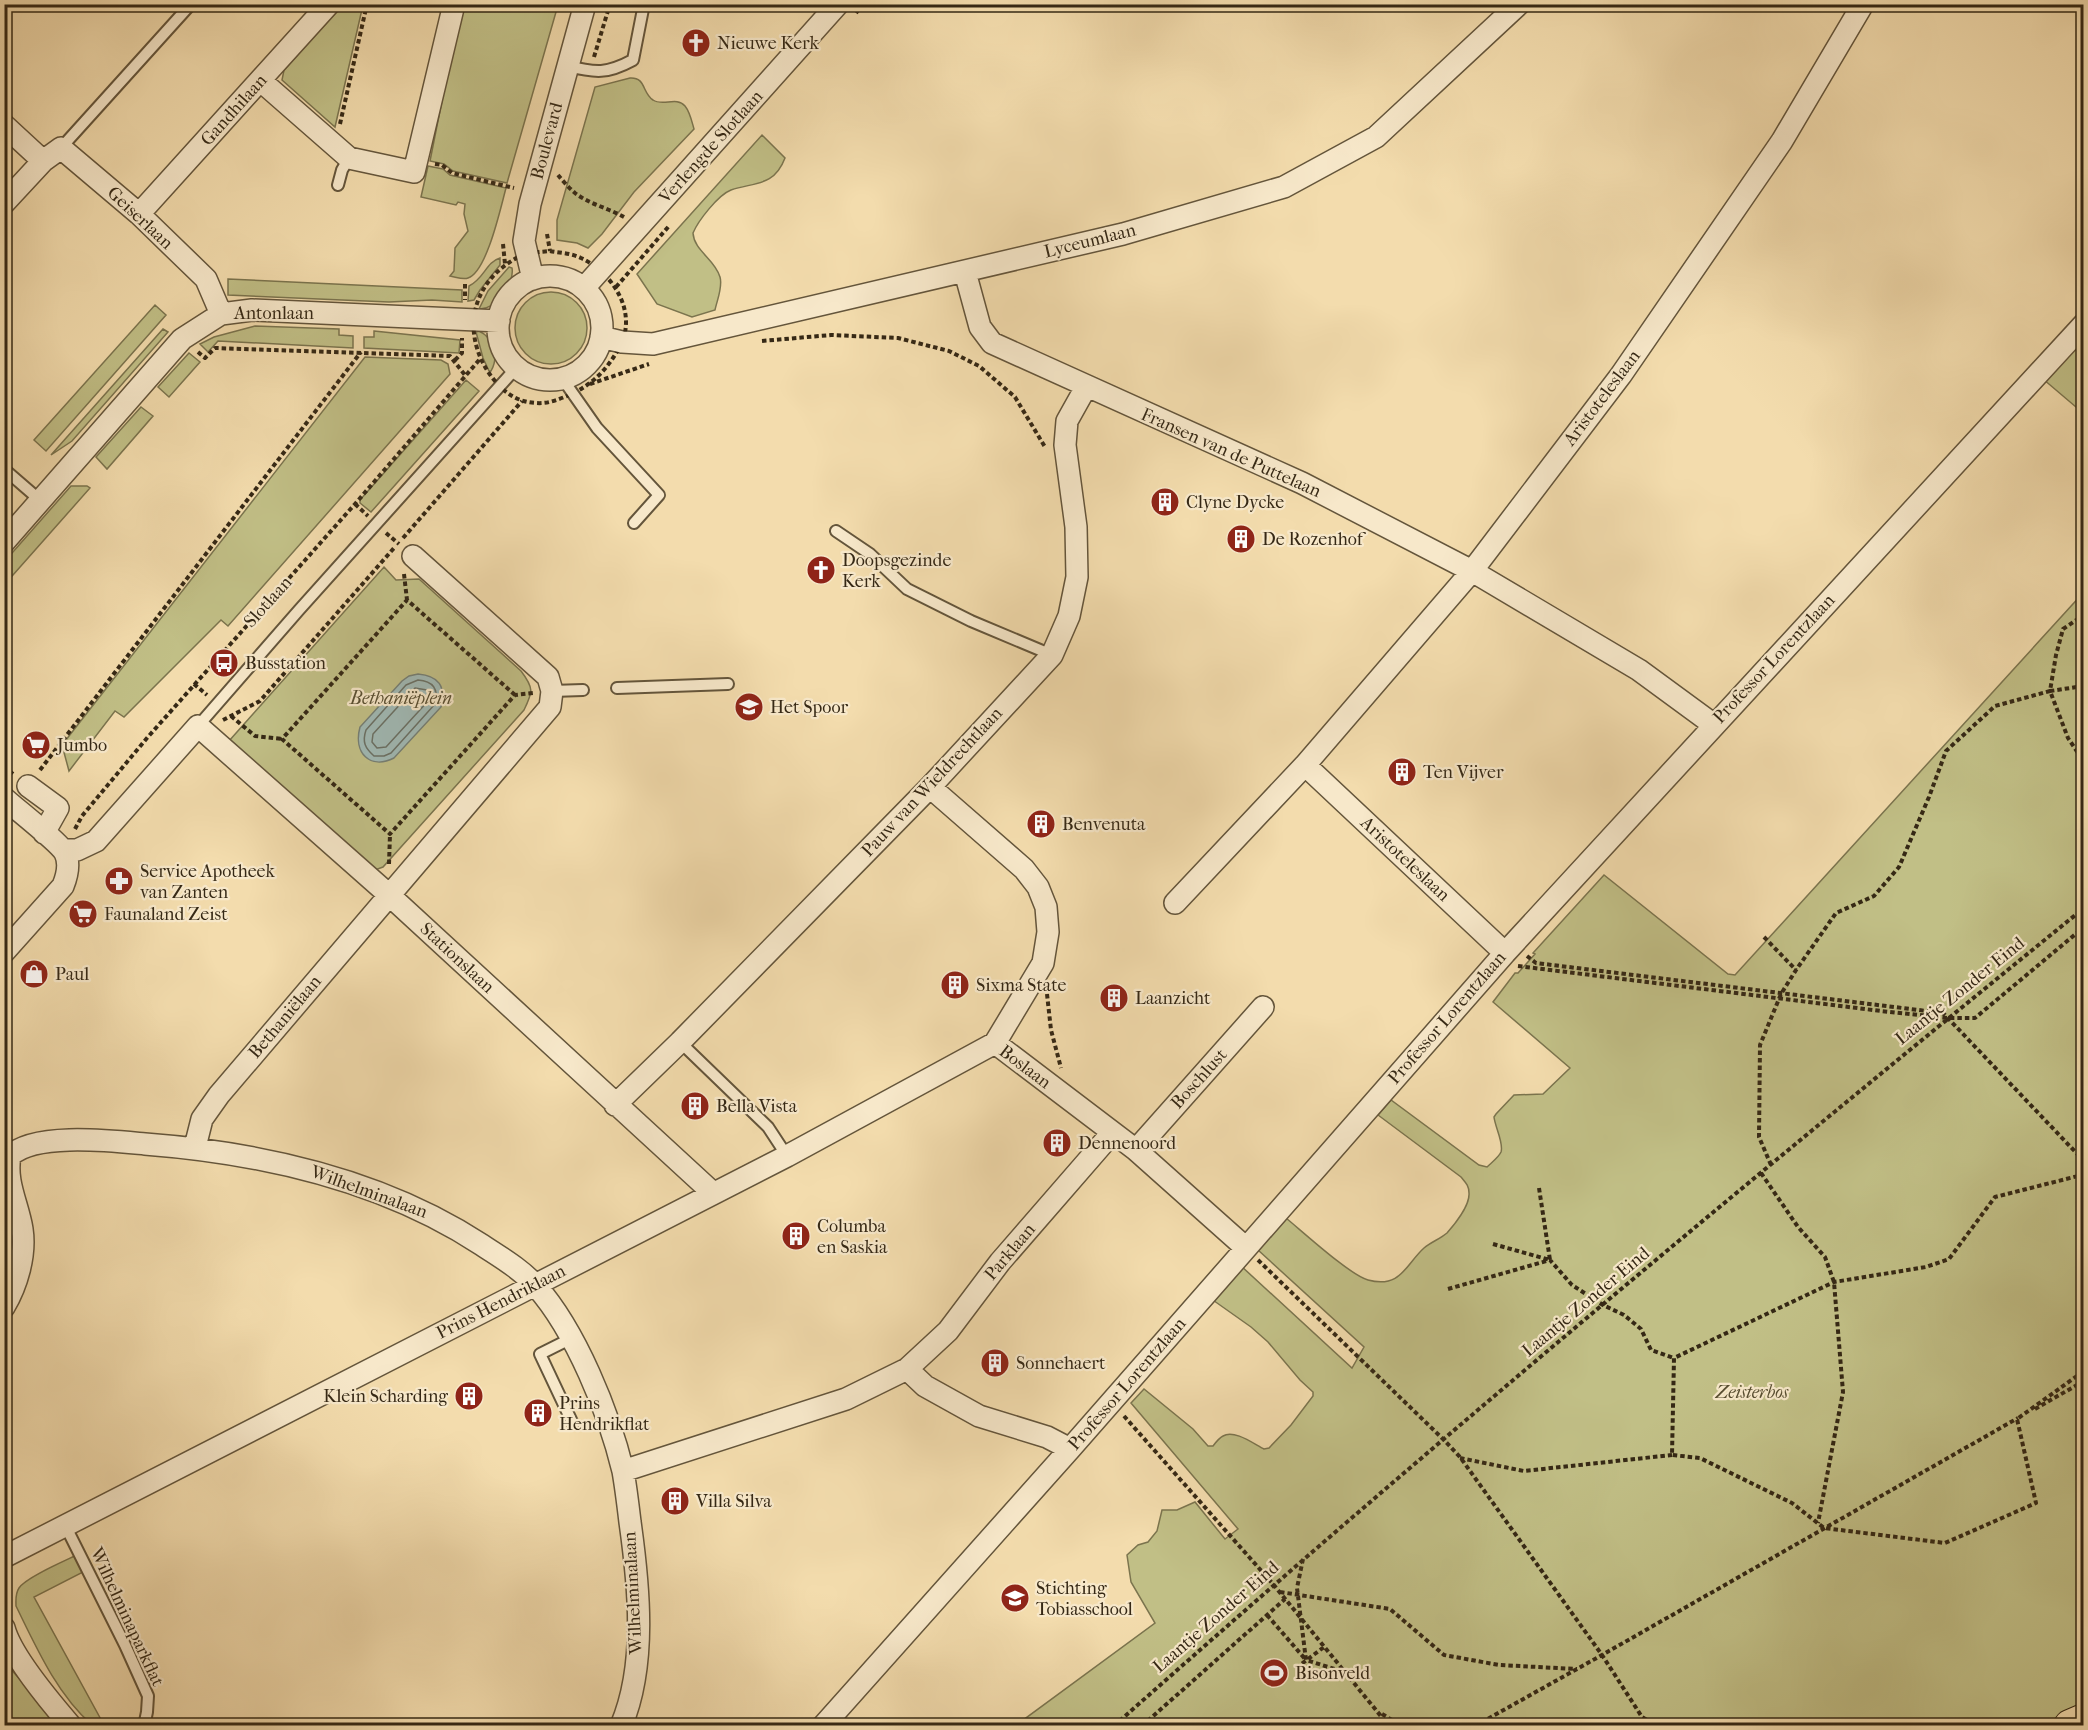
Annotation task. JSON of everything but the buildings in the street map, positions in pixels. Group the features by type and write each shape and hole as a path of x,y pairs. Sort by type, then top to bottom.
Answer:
{"main road":[{"path":"2070,1725 2084,1719"}],"street":[{"name":"Gandhilaan","path":"139,214 329,4"},
{"path":"261,81 342,152 414,172 454,4"},
{"name":"Boulevard","path":"533,279 524,241 530,204 585,4"},
{"name":"Verlengde Slotlaan","path":"584,288 838,4"},
{"name":"Lyceumlaan","path":"601,337 622,342 653,344 1123,234 1284,187 1376,137 1519,4"},
{"name":"Aristoteleslaan","path":"1175,903 1305,765 1472,571 1648,336 1782,141 1863,4"},
{"path":"4,125 43,161"},
{"path":"6,199 43,161 61,148"},
{"name":"Geiserlaan","path":"61,148 139,214 206,279 221,314"},
{"name":"Fransen van de Puttelaan","path":"965,272 980,327 992,343 1302,483 1472,571 1639,670 1714,724"},
{"path":"542,277 568,279 584,288 598,307 602,322 601,337 594,356 572,375 567,386 538,378 517,367 502,346 499,321 510,295 516,288 542,277"},
{"name":"Antonlaan","path":"4,542 182,339 221,314 252,310 499,321"},
{"name":"Professor Lorentzlaan","path":"823,1725 1070,1449 1509,948 2084,324"},
{"name":"Pauw van Wieldrechtlaan","path":"615,1105 680,1042 930,787 1052,655 1069,616 1077,577 1076,527 1065,445 1067,421 1086,387"},
{"path":"388,894 550,707 552,691 548,677 408,562"},
{"name":"Slotlaan","path":"64,850 76,850 96,842 198,726"},
{"name":"Stationslaan","path":"198,726 388,894 713,1193"},
{"name":"Aristoteleslaan","path":"1305,765 1509,948"},
{"path":"28,786 58,808 44,833"},
{"name":"Boslaan","path":"930,787 1024,869 1038,887 1046,907 1048,932 1043,963 995,1043 1136,1150 1246,1248"},
{"path":"4,798 64,850 68,869 63,886 4,952"},
{"name":"Bethaniëlaan","path":"195,1148 202,1119 219,1095 388,894"},
{"name":"Boschlust","path":"1136,1150 1263,1008"},
{"name":"Prins Hendriklaan","path":"4,1557 787,1156 995,1043"},
{"name":"Parklaan","path":"622,1471 846,1399 907,1369 948,1330 1000,1262 1112,1133"},
{"name":"Wilhelminalaan","path":"4,1306 12,1294 20,1263 22,1231 9,1178 10,1156 22,1147 56,1141 107,1140 195,1148 302,1167 382,1193 426,1212 504,1259 535,1285 572,1338 608,1424 622,1471 632,1535 637,1597 638,1657 630,1704 621,1725"},
{"path":"907,1369 925,1386 979,1416 1047,1437 1070,1449"},
{"path":"5,1633 29,1673 71,1725"}],"lane":[{"path":"61,148 191,4"},
{"path":"567,66 590,72 614,70 633,60 644,4"},
{"path":"338,185 342,170 342,152"},
{"name":"Slotlaan","path":"198,726 298,610 517,367"},
{"path":"567,386 597,429 659,495 634,523"},
{"path":"4,469 41,501"},
{"path":"836,531 870,554 907,589 971,621 1052,655"},
{"path":"617,688 728,684"},
{"path":"552,691 583,690"},
{"path":"680,1042 768,1127 787,1156"},
{"path":"572,1338 540,1354 573,1424"},
{"name":"Wilhelminaparkflat","path":"65,1526 148,1696 144,1725"}],"path":[{"path":"342,152 367,4"},
{"path":"2078,4 2084,9"},
{"path":"417,161 442,165 452,173 514,188"},
{"path":"558,176 575,193 627,219"},
{"path":"550,251 570,254 589,262"},
{"path":"590,384 605,371 622,342 626,323 616,286"},
{"path":"760,341 831,335 897,338 949,351 979,366 1015,397 1049,455"},
{"path":"182,339 205,358 215,348 450,356 465,375"},
{"path":"28,786 361,352"},
{"name":"Slotlaan","path":"64,850 81,816 139,747 355,504 480,359"},
{"path":"198,726 231,717 260,701 522,401 537,404 552,402 567,386 590,384 653,363"},
{"path":"282,739 407,600 408,562"},
{"path":"255,736 282,739 390,834 514,695 407,600"},
{"path":"2084,615 2063,629 2050,691 2068,738 2084,762"},
{"path":"1771,1164 1759,1137 1760,1045 1780,997 1796,970 1836,913 1874,896 1899,867 1946,751 1995,706 2050,691 2084,686"},
{"name":"Laantje Zonder Eind","path":"1114,1725 1273,1584 1443,1439 1771,1164 2084,908"},
{"path":"1948,1018 1975,1018 2084,927"},
{"path":"1764,936 1796,970"},
{"path":"1509,948 1536,963 1780,997"},
{"path":"1509,948 1519,967 1943,1013 2084,1161"},
{"path":"1043,963 1051,1030 1059,1062 1076,1106"},
{"path":"1539,1188 1550,1260 1572,1285 1603,1305 1624,1315 1641,1329 1651,1350 1674,1359 1834,1282 1926,1267 1949,1259 1995,1197 2078,1176 2084,1172"},
{"path":"1761,1173 1798,1227 1825,1257 1834,1282 1843,1392 1818,1523"},
{"path":"1493,1244 1550,1260"},
{"path":"1246,1248 1460,1457 1602,1655 1642,1717 1658,1725"},
{"path":"1448,1289 1550,1260"},
{"path":"1672,1455 1674,1359"},
{"path":"2017,1419 2084,1371"},
{"path":"1474,1725 1578,1669 2084,1381"},
{"path":"1111,1401 1280,1592 1389,1725"},
{"path":"1460,1457 1524,1471 1672,1455 1700,1458 1792,1503 1824,1528 1945,1543 2036,1503 2017,1419"},
{"path":"1304,1558 1297,1588 1306,1660"},
{"path":"1280,1592 1390,1609 1444,1655 1499,1665 1578,1669"},
{"path":"1142,1725 1286,1599"},
{"path":"1267,1615 1306,1660 1346,1672"},
{"path":"1296,1668 1324,1647"},
{"path":"1378,1711 1402,1725"}],"green space":[{"path":"343,5 363,5 335,127 282,80 284,70"},
{"path":"461,5 558,5 507,183 453,171 444,164 430,161"},
{"path":"630,78 639,80 653,100 678,102 685,106 694,129 634,192 602,234 588,248 577,243 557,240 557,220 595,87"},
{"path":"762,135 785,158 780,167 769,179 731,190 720,197 699,222 693,233 697,245 714,265 720,277 715,310 692,317 657,304 637,274"},
{"path":"428,166 443,169 450,175 506,188 487,252 475,273 468,278 450,276 454,271 455,248 468,231 464,214 465,204 458,202 456,205 421,197"},
{"path":"500,258 500,265 474,300 468,301 469,286 491,263"},
{"path":"509,267 512,268 512,274 503,294 491,305 479,309 488,291"},
{"path":"228,279 462,290 462,302 432,300 389,302 228,295"},
{"path":"558,292 577,302 585,314 587,328 585,342 577,354 565,362 544,364 525,354 517,342 515,321 525,302 537,294"},
{"path":"155,305 166,315 46,451 34,440"},
{"path":"255,326 339,329 339,335 353,336 353,348 218,341 208,352 200,344 214,337"},
{"path":"163,329 168,332 72,441 51,455"},
{"path":"374,331 460,340 459,353 364,348 364,337 374,337"},
{"path":"479,331 488,338 494,348 495,360 491,371 483,358 476,332"},
{"path":"2083,332 2083,413 2043,379"},
{"path":"189,353 200,362 169,397 158,387"},
{"path":"365,357 441,360 448,364 450,374 228,626 221,620 124,717 115,711 69,771 62,745"},
{"path":"466,380 479,391 371,512 360,503 360,500"},
{"path":"141,407 153,416 107,469 96,457"},
{"path":"71,486 90,488 5,584 5,561"},
{"name":"Bethaniëplein","path":"384,567 396,580 419,579 521,671 531,690 524,710 383,867 375,870 229,741"},
{"name":"Zeisterbos","path":"2083,593 2083,1725 1015,1726 1155,1623 1131,1582 1127,1555 1138,1545 1148,1542 1157,1531 1162,1510 1177,1510 1195,1502 1225,1539 1238,1529 1131,1403 1144,1389 1193,1429 1208,1446 1213,1446 1223,1436 1233,1434 1264,1449 1269,1448 1291,1425 1313,1396 1313,1392 1268,1342 1210,1298 1240,1265 1352,1368 1364,1347 1258,1250 1286,1218 1339,1262 1360,1276 1379,1282 1388,1281 1402,1273 1424,1248 1447,1233 1461,1214 1469,1198 1466,1184 1461,1177 1378,1115 1391,1100 1479,1165 1487,1167 1497,1158 1502,1148 1494,1117 1496,1114 1514,1095 1543,1094 1570,1068 1493,1002 1515,973 1518,973 1535,954 1533,953 1604,875 1728,974 1735,975"},
{"path":"81,1553 89,1569 34,1597 104,1725 92,1725 68,1699 49,1670 16,1606 17,1592 23,1584"},
{"path":"4,1662 56,1718 61,1725 5,1725"}],"water":[{"path":"418,674 431,677 439,683 442,693 441,707 394,758 378,762 365,757 359,744 360,727 402,681"}],"place":[{"name":"Nieuwe Kerk","path":"696,43"},
{"name":"Clyne Dycke","path":"1165,502"},
{"name":"De Rozenhof","path":"1241,539"},
{"name":"Doopsgezinde Kerk","path":"821,570"},
{"name":"Busstation","path":"224,663"},
{"name":"Het Spoor","path":"749,707"},
{"name":"Jumbo","path":"36,745"},
{"name":"Ten Vijver","path":"1402,772"},
{"name":"Benvenuta","path":"1041,824"},
{"name":"Service Apotheek van Zanten","path":"119,881"},
{"name":"Faunaland Zeist","path":"83,914"},
{"name":"Paul","path":"34,974"},
{"name":"Sixma State","path":"955,985"},
{"name":"Laanzicht","path":"1114,998"},
{"name":"Bella Vista","path":"695,1106"},
{"name":"Dennenoord","path":"1057,1143"},
{"name":"Columba en Saskia","path":"796,1236"},
{"name":"Sonnehaert","path":"995,1363"},
{"name":"Klein Scharding","path":"469,1396"},
{"name":"Prins Hendrikflat","path":"538,1413"},
{"name":"Villa Silva","path":"675,1501"},
{"name":"Stichting Tobiasschool","path":"1015,1598"},
{"name":"Bisonveld","path":"1274,1673"}]}
